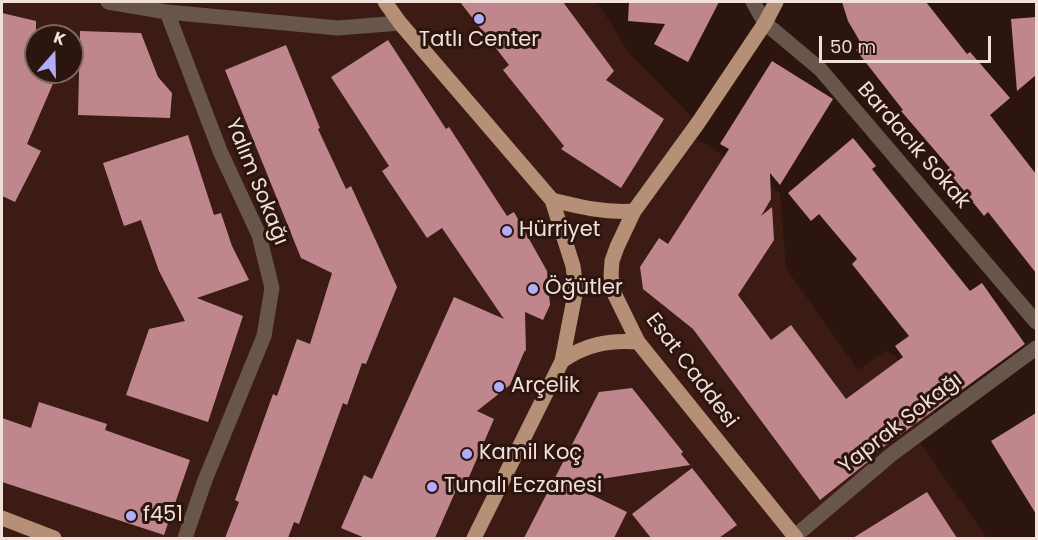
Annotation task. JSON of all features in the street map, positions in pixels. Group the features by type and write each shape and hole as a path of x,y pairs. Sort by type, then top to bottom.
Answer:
{"main road":[{"path":"385,2 400,23 552,200 573,266 576,289 562,360 474,538"},
{"name":"Esat Caddesi","path":"776,2 765,23 698,123 634,211 612,261 611,276 614,293 638,342 795,538"},
{"path":"552,200 593,210 634,211"},
{"path":"562,360 577,350 599,343 638,342"},
{"path":"2,518 54,538"}],"street":[{"path":"108,2 167,12 338,28 400,23"},
{"name":"Bardacık Sokak","path":"753,2 765,23 820,69 1036,322"},
{"name":"Yalım Sokağı","path":"167,12 220,152 259,235 272,288 264,336 205,480 185,538"},
{"name":"Yaprak Sokağı","path":"795,538 892,454 1036,348"}],"shaded area":[{"path":"2,2 597,2 630,54 698,123 690,134 780,193 786,268 858,370 885,351 894,355 939,420 916,437 987,538 2,538"}],"building":[{"path":"460,2 563,2 614,71 606,80 664,119 621,188 561,149 564,146 503,70 509,65"},
{"path":"629,2 719,2 688,62 654,44 665,24 628,21"},
{"path":"842,2 926,2 967,54 970,52 1010,98 990,115 1036,174 1036,273 988,212 984,216 947,170 950,168 901,111 903,110 856,50 862,45 848,21"},
{"path":"2,13 36,21 36,24 24,24 24,84 53,84 27,144 41,151 15,202 2,196"},
{"path":"1036,17 1036,75 1017,91 1011,19"},
{"path":"84,31 141,33 158,77 172,93 170,118 78,115 79,84 84,84"},
{"path":"388,40 446,129 449,127 507,216 514,212 547,271 550,305 543,320 525,312 526,352 525,350 510,385 477,411 494,419 466,484 460,481 435,538 365,538 341,528 364,475 372,479 454,297 504,319 442,228 427,238 382,171 389,166 331,77"},
{"path":"286,45 320,128 318,129 346,189 351,186 397,287 366,364 362,363 347,405 343,403 299,524 294,522 288,538 225,538 239,502 235,500 273,394 277,396 297,339 310,344 332,273 301,258 225,70"},
{"path":"772,61 833,99 780,185 770,173 771,199 761,216 772,207 774,240 738,295 771,340 791,325 846,399 903,357 895,346 909,336 852,264 857,259 819,214 811,221 788,193 853,138 876,166 872,169 970,291 982,283 1025,344 867,459 869,461 820,500 693,329 643,289 640,267 659,238 668,244 729,149 720,144"},
{"path":"188,135 214,215 221,213 232,246 249,280 197,298 243,316 208,422 126,395 149,329 185,321 159,271 141,220 124,226 103,163"},
{"path":"632,388 683,452 681,454 690,465 569,484 627,512 614,538 524,538 599,392"},
{"path":"39,402 107,424 105,430 190,460 164,535 2,482 2,418 31,428"},
{"path":"1036,413 1036,514 991,441"},
{"path":"692,468 737,525 719,538 651,538 632,514"},
{"path":"927,492 957,538 853,538"}],"place":[{"name":"Tatlı Center","path":"479,19"},
{"name":"Hürriyet","path":"507,231"},
{"name":"Öğütler","path":"533,289"},
{"name":"Arçelik","path":"499,387"},
{"name":"Kamil Koç","path":"467,454"},
{"name":"Tunalı Eczanesi","path":"432,487"},
{"name":"f451","path":"131,516"}]}
